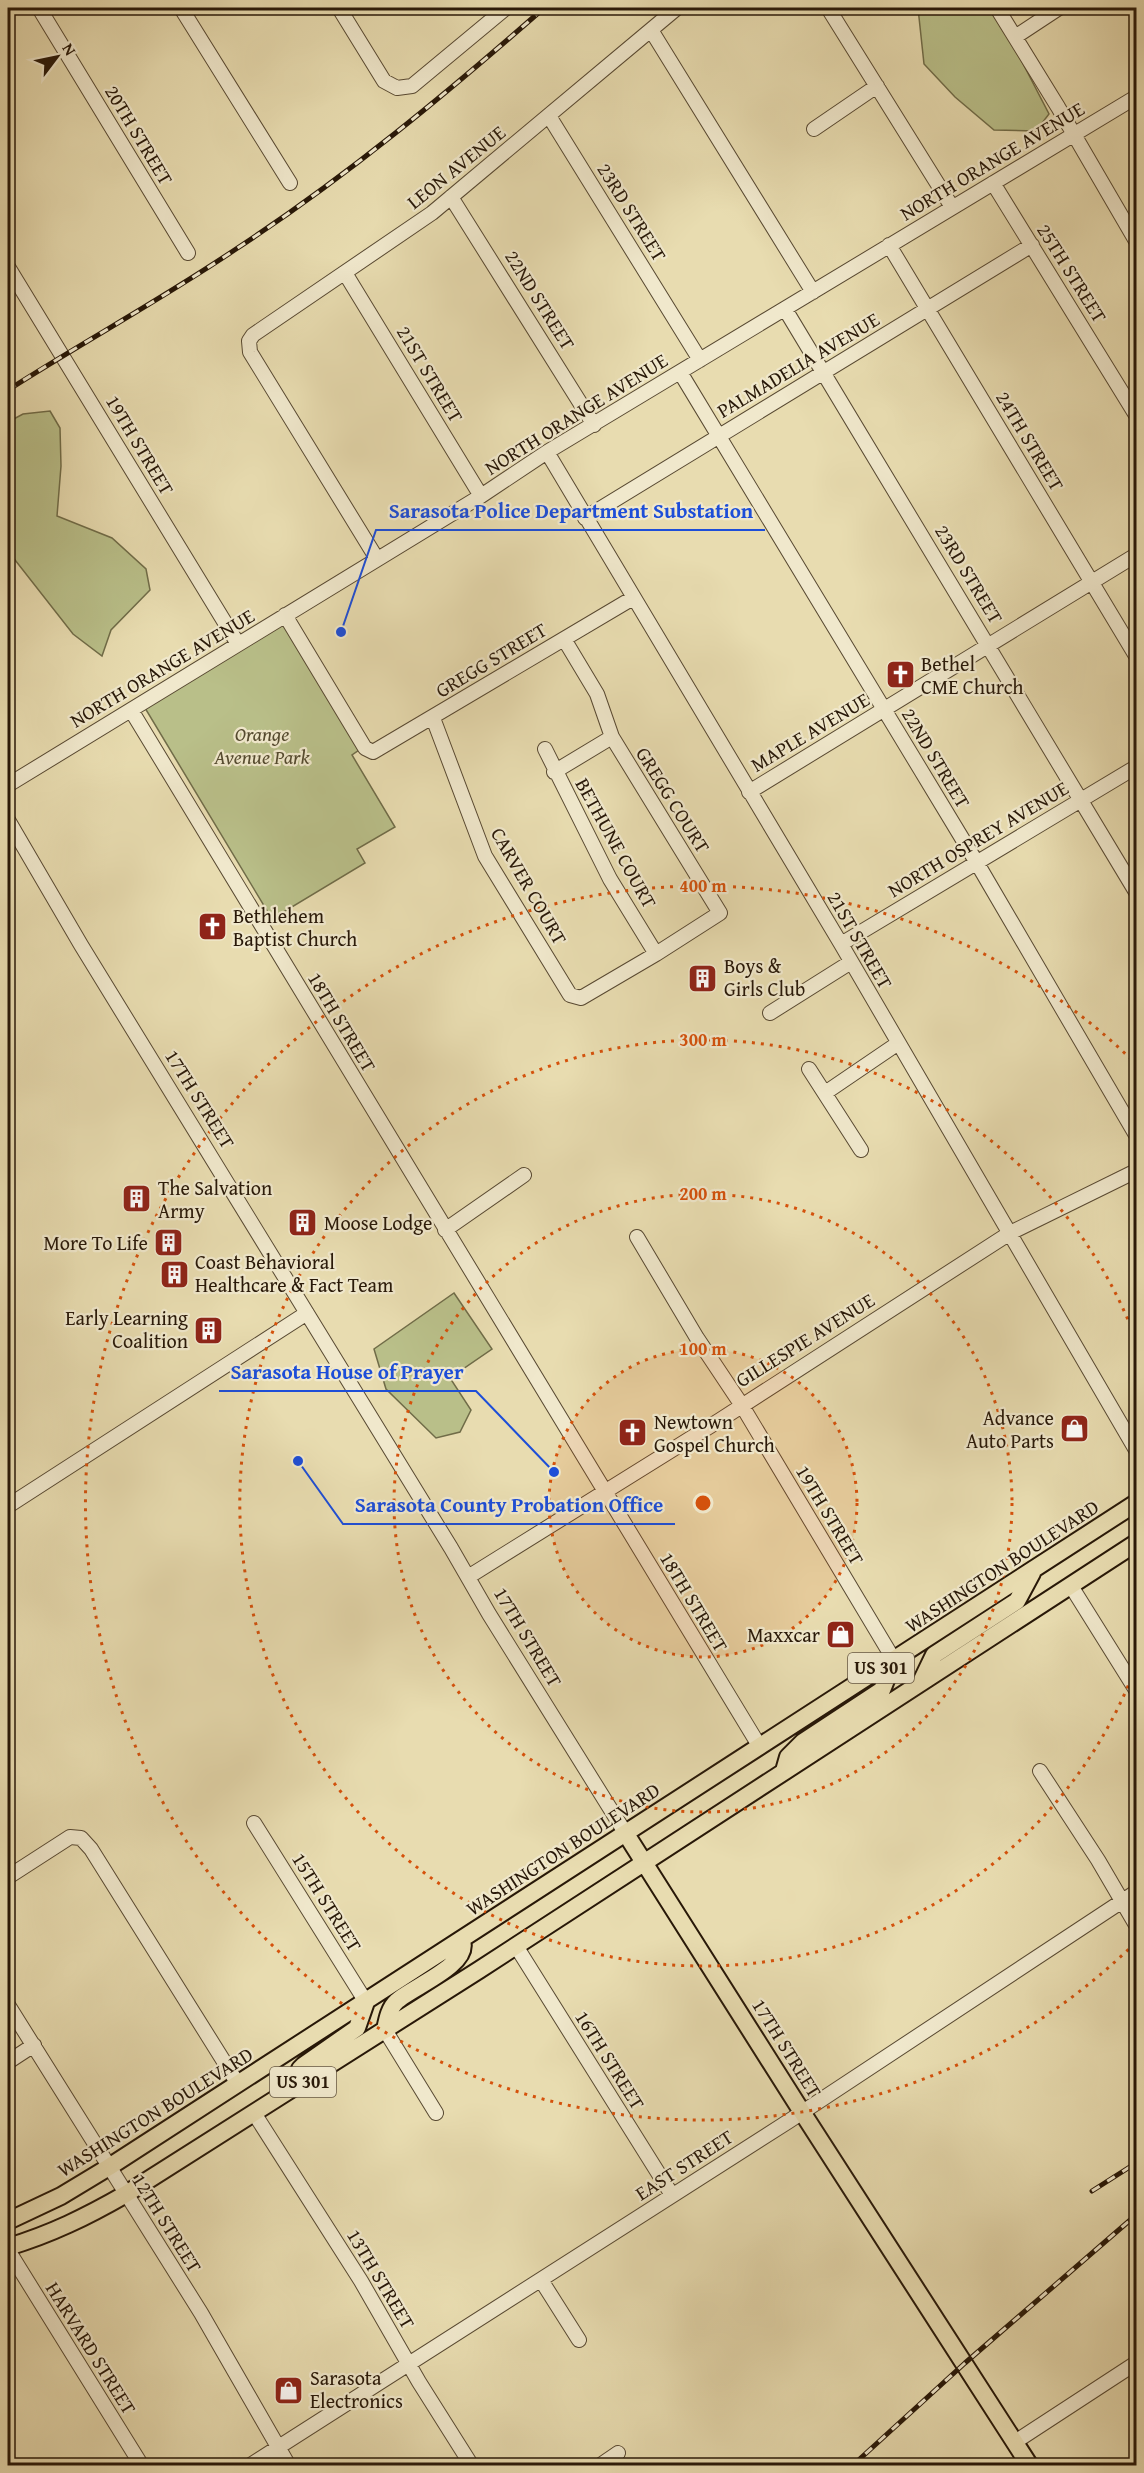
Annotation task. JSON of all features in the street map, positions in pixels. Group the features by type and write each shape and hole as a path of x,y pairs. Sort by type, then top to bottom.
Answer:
{"main road":[{"name":"WASHINGTON BOULEVARD","path":"8,2221 43,2206 109,2167 1137,1503"},
{"name":"US 301","path":"8,2249 76,2222 126,2194 516,1946 1137,1543"},
{"path":"920,1682 934,1655 1017,1601 1034,1570"},
{"path":"784,1772 788,1757 803,1742 882,1690 894,1660"},
{"name":"17TH STREET","path":"627,1833 802,2112 1030,2466"},
{"path":"385,2030 388,2015 397,2001 440,1973 460,1956 463,1950 462,1941"},
{"path":"294,2088 297,2075 304,2065 357,2028 366,2002"}],"street":[{"name":"20TH STREET","path":"39,8 188,253"},
{"path":"181,8 290,183"},
{"path":"339,8 384,81 397,88 412,86 506,8"},
{"name":"LEON AVENUE","path":"377,559 250,352 249,341 256,331 412,229 677,8"},
{"path":"828,8 952,207"},
{"path":"997,8 1136,240"},
{"path":"1015,37 1059,8"},
{"path":"651,30 813,292"},
{"path":"814,129 877,86"},
{"name":"NORTH ORANGE AVENUE","path":"8,785 481,496 547,452 1137,97"},
{"name":"23RD STREET","path":"549,116 700,360"},
{"name":"25TH STREET","path":"993,183 1137,415"},
{"name":"22ND STREET","path":"451,197 594,425"},
{"name":"24TH STREET","path":"889,245 1137,656"},
{"name":"PALMADELIA AVENUE","path":"585,518 1032,245"},
{"name":"19TH STREET","path":"8,267 238,644"},
{"name":"21ST STREET","path":"345,273 481,496"},
{"name":"23RD STREET","path":"785,309 1137,892"},
{"name":"22ND STREET","path":"680,372 977,863 1137,1135"},
{"name":"21ST STREET","path":"547,452 841,944 897,1044 1137,1450"},
{"name":"MAPLE AVENUE","path":"749,792 1137,555"},
{"name":"GREGG STREET","path":"285,615 365,748 369,751 378,751 633,598"},
{"name":"GREGG COURT","path":"564,639 597,694 612,737 720,913 656,954"},
{"name":"18TH STREET","path":"131,710 760,1748"},
{"name":"CARVER COURT","path":"433,718 485,856 570,995 577,999 581,998 656,954"},
{"path":"555,772 612,737"},
{"name":"BETHUNE COURT","path":"545,749 610,879 656,954"},
{"name":"NORTH OSPREY AVENUE","path":"841,944 1137,767"},
{"name":"17TH STREET","path":"8,820 81,945 308,1313 559,1729 627,1833"},
{"path":"770,1012 851,962"},
{"path":"825,1093 897,1044"},
{"path":"808,1069 861,1150"},
{"name":"GILLESPIE AVENUE","path":"468,1577 1010,1233 1137,1172"},
{"path":"445,1230 524,1175"},
{"name":"19TH STREET","path":"637,1238 697,1338 741,1404 894,1660"},
{"path":"8,1506 308,1313"},
{"path":"1071,1586 1137,1690"},
{"path":"1040,1771 1137,1925"},
{"name":"15TH STREET","path":"254,1823 366,2002"},
{"path":"8,1877 70,1837 81,1838 91,1849 238,2084"},
{"name":"EAST STREET","path":"249,2466 802,2112 1137,1892"},
{"name":"16TH STREET","path":"516,1946 672,2195"},
{"name":"12TH STREET","path":"8,2005 207,2322 289,2466"},
{"path":"385,2030 436,2113"},
{"path":"8,2062 34,2045"},
{"name":"13TH STREET","path":"254,2113 360,2278 408,2364 472,2466"},
{"name":"HARVARD STREET","path":"8,2249 142,2466"},
{"path":"540,2280 579,2340"},
{"path":"1015,2442 1137,2363"},
{"path":"599,2466 618,2453"}],"green space":[{"path":"918,8 990,8 1018,54 1049,114 1036,131 994,130 955,97 924,64"},
{"path":"50,411 60,428 61,466 57,516 112,538 146,569 150,590 111,630 102,656 73,634 8,551 8,422 23,414"},
{"name":"Orange Avenue Park","path":"284,624 359,750 352,755 395,827 357,849 365,863 272,919 145,708"},
{"path":"454,1293 492,1349 450,1378 471,1410 460,1432 436,1438 386,1389 374,1349"}],"railway":[{"path":"8,390 151,303 277,222 356,164 470,72 544,8"},
{"path":"1092,2191 1136,2163"},
{"path":"852,2466 965,2363 1136,2215"}],"place":[{"name":"Sarasota Police Department Substation","path":"341,632"},
{"name":"Bethel CME Church","path":"900,675"},
{"name":"Bethlehem Baptist Church","path":"212,927"},
{"name":"Boys & Girls Club","path":"703,978"},
{"name":"The Salvation Army","path":"137,1199"},
{"name":"Moose Lodge","path":"303,1223"},
{"name":"More To Life","path":"169,1243"},
{"name":"Coast Behavioral Healthcare & Fact Team","path":"174,1274"},
{"name":"Early Learning Coalition","path":"209,1330"},
{"name":"Advance Auto Parts","path":"1075,1429"},
{"name":"Newtown Gospel Church","path":"633,1433"},
{"name":"Sarasota County Probation Office","path":"298,1461"},
{"name":"Sarasota House of Prayer","path":"554,1472"},
{"name":"Maxxcar","path":"841,1635"},
{"name":"Sarasota Electronics","path":"289,2390"}]}
